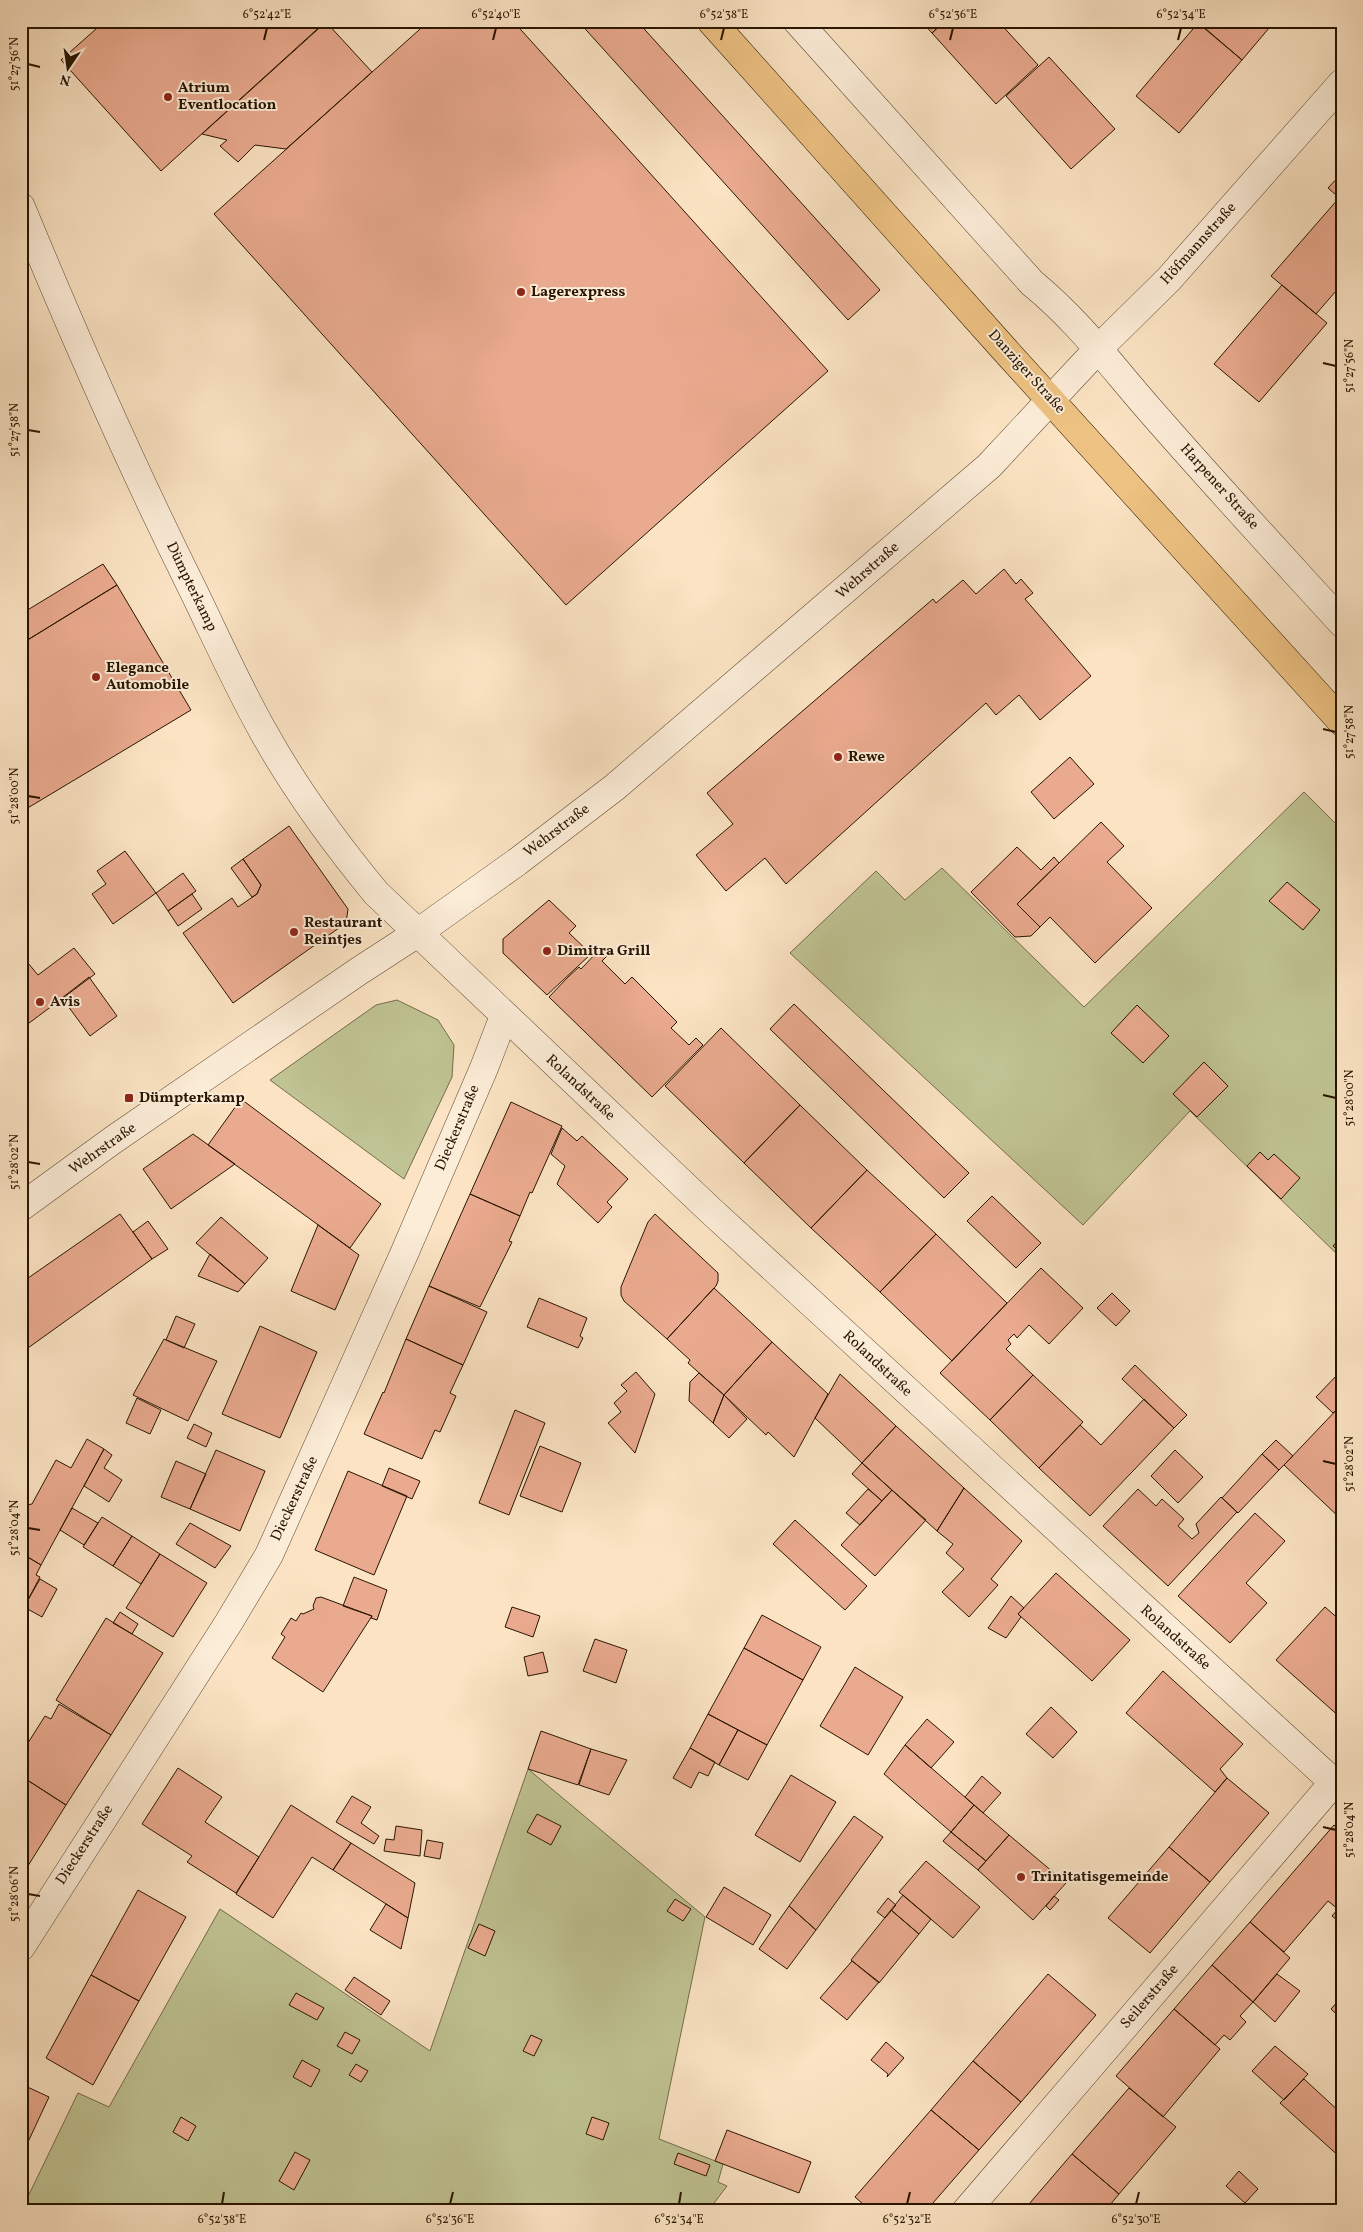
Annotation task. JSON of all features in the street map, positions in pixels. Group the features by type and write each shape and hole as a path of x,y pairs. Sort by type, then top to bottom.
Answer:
{"main road":[{"name":"Danziger Straße","path":"711,21 1050,400 1342,722"}],"street":[{"path":"797,21 1032,283 1060,306 1099,348"},
{"name":"Höfmannstraße","path":"1050,400 1099,348 1169,279 1342,83"},
{"name":"Dümpterkamp","path":"21,207 62,307 147,496 263,731 301,793 338,846 376,894 416,934"},
{"name":"Harpener Straße","path":"1099,348 1144,403 1342,623"},
{"name":"Wehrstraße","path":"21,1207 113,1140 416,934 517,862 615,787 948,503 989,466 1050,400"},
{"name":"Rolandstraße","path":"416,934 709,1209 1338,1786"},
{"name":"Dieckerstraße","path":"21,1947 229,1622 269,1555 404,1254 484,1068 504,1016"},
{"name":"Seilerstraße","path":"966,2211 1338,1786"}],"green space":[{"path":"1304,792 1342,830 1342,1259 1190,1111 1083,1225 790,953 876,871 905,900 942,868 1084,1007"},
{"path":"397,1000 438,1020 454,1045 452,1077 404,1179 270,1080 376,1005"},
{"path":"528,1769 705,1917 659,2139 723,2164 718,2182 727,2186 708,2211 21,2211 78,2093 109,2107 220,1909 430,2051"}],"building":[{"name":"Atrium Eventlocation","path":"105,21 326,21 161,171 61,60"},
{"name":"Lagerexpress","path":"429,21 513,21 828,371 566,605 214,214"},
{"path":"578,21 637,21 880,290 848,320"},
{"path":"921,21 945,21 932,33"},
{"path":"945,21 998,21 1038,65 996,104 932,33"},
{"path":"1200,21 1275,21 1242,60 1199,23"},
{"path":"326,22 372,72 286,149 255,145 238,162 220,146 227,140 202,134"},
{"path":"1198,23 1242,60 1179,133 1136,96"},
{"path":"1049,57 1115,129 1071,169 1006,96"},
{"path":"1342,173 1342,200 1328,188"},
{"path":"1339,198 1342,200 1342,284 1316,314 1271,276"},
{"path":"1282,285 1327,323 1259,402 1214,364"},
{"path":"103,564 117,585 21,644 21,614"},
{"name":"Rewe","path":"1004,569 1016,584 1021,579 1033,593 1025,599 1091,676 1040,720 1019,695 996,715 986,703 786,884 765,858 726,891 696,855 733,824 707,793 933,599 936,603 963,580 976,594"},
{"name":"Elegance Automobile","path":"117,585 191,710 21,812 21,644"},
{"path":"1070,757 1094,784 1054,819 1031,792"},
{"path":"1101,822 1124,846 1107,862 1152,908 1095,963 1050,917 1040,927 1017,904"},
{"path":"289,826 348,909 346,923 233,1003 183,933 232,898 238,907 257,894 261,885 243,859"},
{"path":"1017,847 1041,870 1054,857 1059,863 1017,904 1040,927 1031,936 1015,937 971,892"},
{"path":"125,851 156,893 113,924 92,894 106,884 97,871"},
{"path":"243,859 261,885 257,894 252,897 231,868"},
{"path":"183,873 196,891 168,911 156,893"},
{"path":"1287,882 1320,910 1303,930 1269,901"},
{"path":"192,894 202,909 178,926 168,911"},
{"path":"549,900 576,926 569,933 591,954 547,995 503,953 503,939"},
{"path":"602,947 609,954 602,961 625,984 632,977 677,1022 671,1028 689,1045 696,1038 703,1045 652,1097 549,997 579,967 581,969"},
{"name":"Avis","path":"74,948 95,974 21,1029 21,969 28,963 38,975"},
{"path":"1342,973 1342,983 1337,979"},
{"path":"89,977 117,1016 90,1036 62,998"},
{"path":"794,1004 969,1173 944,1198 770,1029"},
{"path":"1137,1005 1169,1036 1143,1063 1111,1033"},
{"path":"721,1028 800,1105 744,1163 665,1086"},
{"path":"1204,1062 1228,1086 1197,1117 1173,1094"},
{"path":"241,1099 381,1204 350,1248 208,1145"},
{"path":"511,1102 562,1126 520,1216 470,1194"},
{"path":"800,1105 867,1170 811,1228 744,1163"},
{"path":"562,1128 577,1141 582,1136 628,1179 607,1202 612,1207 598,1223 557,1184 565,1166 551,1154"},
{"path":"193,1134 235,1164 171,1209 143,1169"},
{"path":"1260,1152 1268,1160 1274,1154 1300,1178 1281,1199 1247,1166"},
{"path":"867,1170 936,1234 880,1292 811,1228"},
{"path":"470,1194 520,1216 509,1241 512,1242 480,1307 429,1286"},
{"path":"992,1196 1041,1243 1016,1268 967,1221"},
{"path":"120,1214 152,1259 21,1353 21,1283"},
{"path":"655,1214 718,1273 716,1286 667,1339 624,1301 621,1295 621,1287 648,1222"},
{"path":"221,1217 268,1258 245,1284 196,1243"},
{"path":"148,1221 168,1249 152,1259 133,1232"},
{"path":"318,1225 359,1255 335,1310 291,1291"},
{"path":"936,1234 1007,1303 952,1361 880,1292"},
{"path":"1342,1236 1342,1254 1333,1246"},
{"path":"210,1254 245,1284 238,1292 198,1276"},
{"path":"1041,1268 1083,1308 1049,1344 1029,1325 1017,1338 1014,1334 1008,1340 1011,1344 1006,1349 1033,1375 990,1420 940,1373"},
{"path":"429,1286 487,1312 463,1365 406,1339"},
{"path":"714,1288 772,1342 724,1395 688,1363 690,1360 667,1339"},
{"path":"1112,1293 1130,1311 1116,1326 1097,1308"},
{"path":"539,1298 587,1318 580,1336 583,1338 578,1348 527,1327"},
{"path":"176,1316 195,1324 184,1348 166,1340"},
{"path":"260,1326 317,1352 280,1438 222,1414"},
{"path":"164,1339 217,1361 188,1421 133,1395"},
{"path":"406,1339 463,1365 450,1393 456,1396 440,1432 435,1430 422,1459 364,1434 384,1393"},
{"path":"772,1342 828,1394 794,1457 768,1432 766,1435 724,1395"},
{"path":"1135,1365 1187,1415 1174,1428 1122,1379"},
{"path":"636,1372 655,1394 635,1453 608,1423 621,1412 614,1403 627,1391 621,1385"},
{"path":"699,1373 724,1395 713,1423 689,1401 690,1382"},
{"path":"840,1374 896,1426 862,1463 815,1418"},
{"path":"1338,1374 1342,1378 1342,1404 1333,1413 1316,1397"},
{"path":"1033,1375 1083,1422 1039,1468 990,1420"},
{"path":"724,1395 747,1419 729,1438 713,1423"},
{"path":"137,1398 161,1410 150,1434 126,1423"},
{"path":"1144,1399 1174,1428 1090,1516 1039,1468 1080,1425 1101,1445"},
{"path":"1342,1404 1342,1520 1284,1465"},
{"path":"515,1410 545,1423 509,1515 479,1503"},
{"path":"194,1424 212,1433 206,1447 187,1438"},
{"path":"896,1426 964,1488 937,1531 862,1463"},
{"path":"87,1439 104,1449 41,1565 21,1553 21,1506 32,1504 56,1460 71,1468"},
{"path":"1276,1440 1293,1456 1279,1470 1262,1454"},
{"path":"540,1446 581,1463 562,1512 520,1496"},
{"path":"104,1449 112,1455 104,1468 122,1480 109,1502 84,1486"},
{"path":"216,1450 265,1471 240,1531 190,1509"},
{"path":"1175,1450 1203,1477 1178,1503 1151,1476"},
{"path":"1262,1454 1279,1470 1238,1513 1222,1498"},
{"path":"176,1461 206,1474 190,1509 161,1497"},
{"path":"862,1463 892,1490 882,1501 852,1474"},
{"path":"389,1468 420,1481 412,1499 382,1486"},
{"path":"348,1471 407,1496 374,1575 315,1550"},
{"path":"964,1488 1022,1541 991,1579 998,1585 969,1617 942,1592 964,1569 946,1553 953,1544 937,1531"},
{"path":"868,1489 882,1501 860,1525 846,1513"},
{"path":"1138,1489 1156,1506 1162,1499 1184,1519 1178,1526 1192,1539 1199,1533 1196,1524 1221,1497 1237,1512 1168,1586 1103,1526"},
{"path":"892,1490 926,1520 875,1576 841,1545"},
{"path":"72,1508 98,1523 84,1545 60,1530"},
{"path":"1255,1513 1285,1541 1246,1583 1267,1603 1230,1643 1178,1596"},
{"path":"102,1517 132,1536 113,1566 83,1547"},
{"path":"795,1520 867,1586 845,1610 773,1544"},
{"path":"190,1523 231,1546 215,1568 176,1544"},
{"path":"132,1536 160,1554 141,1584 113,1566"},
{"path":"21,1553 41,1565 36,1575 40,1577 21,1613"},
{"path":"160,1554 207,1583 173,1637 126,1608"},
{"path":"1056,1573 1130,1640 1092,1681 1018,1614"},
{"path":"354,1577 387,1590 377,1620 371,1618 372,1616 343,1606"},
{"path":"40,1579 57,1589 42,1617 24,1607"},
{"path":"1011,1596 1024,1608 1018,1614 1021,1617 1006,1638 988,1628"},
{"path":"321,1597 372,1616 323,1692 272,1658 285,1637 281,1634 291,1618 296,1621 301,1613 303,1614 314,1609 313,1606 316,1598"},
{"path":"512,1607 540,1616 533,1637 505,1627"},
{"path":"1325,1607 1342,1622 1342,1719 1276,1660"},
{"path":"120,1612 138,1624 132,1634 113,1623"},
{"path":"762,1615 821,1647 803,1680 744,1648"},
{"path":"106,1618 163,1653 111,1735 56,1700"},
{"path":"595,1639 627,1650 616,1683 583,1671"},
{"path":"744,1648 803,1680 767,1745 708,1714"},
{"path":"543,1652 548,1672 528,1676 524,1657"},
{"path":"855,1667 903,1697 868,1755 820,1726"},
{"path":"1163,1671 1243,1744 1220,1769 1227,1778 1215,1792 1126,1713"},
{"path":"59,1704 111,1735 66,1805 21,1776 21,1765 27,1757 21,1754 45,1716 51,1719"},
{"path":"1051,1707 1077,1732 1053,1758 1026,1734"},
{"path":"708,1714 738,1730 719,1765 690,1748"},
{"path":"927,1719 954,1742 931,1768 905,1745"},
{"path":"738,1730 767,1745 748,1780 719,1765"},
{"path":"541,1731 591,1749 578,1785 528,1769"},
{"path":"905,1745 974,1805 951,1832 884,1774"},
{"path":"690,1748 715,1762 708,1776 699,1772 691,1788 673,1778"},
{"path":"591,1749 627,1760 609,1795 579,1785"},
{"path":"178,1768 222,1797 205,1822 259,1857 236,1893 187,1862 192,1856 142,1824"},
{"path":"791,1775 836,1802 800,1862 755,1835"},
{"path":"21,1776 66,1805 26,1869 21,1866"},
{"path":"982,1776 1001,1793 983,1813 965,1797"},
{"path":"1227,1778 1269,1813 1210,1882 1169,1847"},
{"path":"352,1796 371,1807 361,1823 379,1836 374,1844 336,1822"},
{"path":"291,1805 351,1843 333,1870 312,1857 273,1918 236,1894"},
{"path":"974,1805 1009,1835 986,1861 951,1832"},
{"path":"537,1814 561,1826 551,1845 527,1832"},
{"path":"854,1816 883,1837 816,1930 789,1906"},
{"path":"1334,1825 1342,1832 1342,1924 1332,1916 1338,1909 1328,1901 1284,1952 1250,1922"},
{"path":"396,1826 422,1830 420,1856 384,1851 386,1839 394,1840"},
{"path":"951,1832 986,1861 978,1870 943,1841"},
{"name":"Trinitatisgemeinde","path":"1009,1835 1066,1883 1033,1920 978,1870"},
{"path":"427,1840 443,1843 440,1859 424,1856"},
{"path":"351,1843 415,1883 408,1918 333,1870"},
{"path":"1169,1847 1210,1882 1150,1953 1108,1918"},
{"path":"926,1861 980,1907 953,1938 899,1892"},
{"path":"724,1887 771,1915 753,1945 706,1917"},
{"path":"138,1890 186,1917 139,2001 91,1975"},
{"path":"903,1895 931,1919 919,1934 891,1910"},
{"path":"1054,1896 1059,1900 1050,1910 1046,1906"},
{"path":"888,1898 896,1905 885,1918 877,1912"},
{"path":"675,1899 691,1909 683,1921 667,1911"},
{"path":"386,1904 408,1918 401,1949 370,1930"},
{"path":"789,1906 816,1930 787,1969 759,1949"},
{"path":"891,1910 919,1934 879,1983 851,1960"},
{"path":"1250,1922 1290,1958 1253,2002 1212,1965"},
{"path":"479,1924 495,1931 485,1956 468,1948"},
{"path":"852,1961 879,1982 847,2020 820,1998"},
{"path":"1212,1965 1253,2002 1240,2016 1246,2022 1230,2040 1224,2035 1215,2045 1174,2009"},
{"path":"1048,1974 1096,2015 1021,2102 973,2061"},
{"path":"1277,1974 1300,1991 1275,2022 1253,2002"},
{"path":"91,1975 139,2001 93,2085 46,2058"},
{"path":"354,1977 390,2001 381,2015 345,1990"},
{"path":"296,1993 324,2008 317,2020 289,2005"},
{"path":"1339,2000 1342,2002 1342,2019 1331,2009"},
{"path":"1174,2009 1220,2049 1163,2117 1116,2076"},
{"path":"345,2032 360,2040 352,2054 337,2046"},
{"path":"531,2035 542,2040 534,2056 523,2051"},
{"path":"886,2042 904,2058 887,2077 888,2074 871,2060"},
{"path":"1275,2046 1308,2074 1284,2100 1252,2071"},
{"path":"302,2060 320,2070 311,2087 293,2077"},
{"path":"973,2061 1021,2102 979,2150 931,2110"},
{"path":"356,2064 368,2071 361,2082 349,2075"},
{"path":"1304,2079 1342,2114 1342,2159 1280,2103"},
{"path":"21,2084 49,2097 21,2157"},
{"path":"1129,2088 1176,2127 1119,2194 1072,2154"},
{"path":"931,2110 979,2150 926,2211 871,2211 855,2197"},
{"path":"181,2117 196,2126 188,2141 173,2132"},
{"path":"592,2117 609,2123 603,2140 586,2134"},
{"path":"727,2130 811,2162 799,2193 715,2161"},
{"path":"295,2152 310,2160 294,2190 279,2181"},
{"path":"678,2153 710,2165 706,2176 674,2164"},
{"path":"1072,2154 1119,2194 1105,2211 1023,2211"},
{"path":"1239,2171 1258,2189 1245,2203 1226,2186"}],"place":[{"name":"Atrium Eventlocation","path":"168,97"},
{"name":"Lagerexpress","path":"521,292"},
{"name":"Elegance Automobile","path":"96,677"},
{"name":"Rewe","path":"838,757"},
{"name":"Restaurant Reintjes","path":"294,932"},
{"name":"Dimitra Grill","path":"547,951"},
{"name":"Avis","path":"40,1002"},
{"name":"Dümpterkamp","path":"129,1098"},
{"name":"Trinitatisgemeinde","path":"1021,1877"}]}
